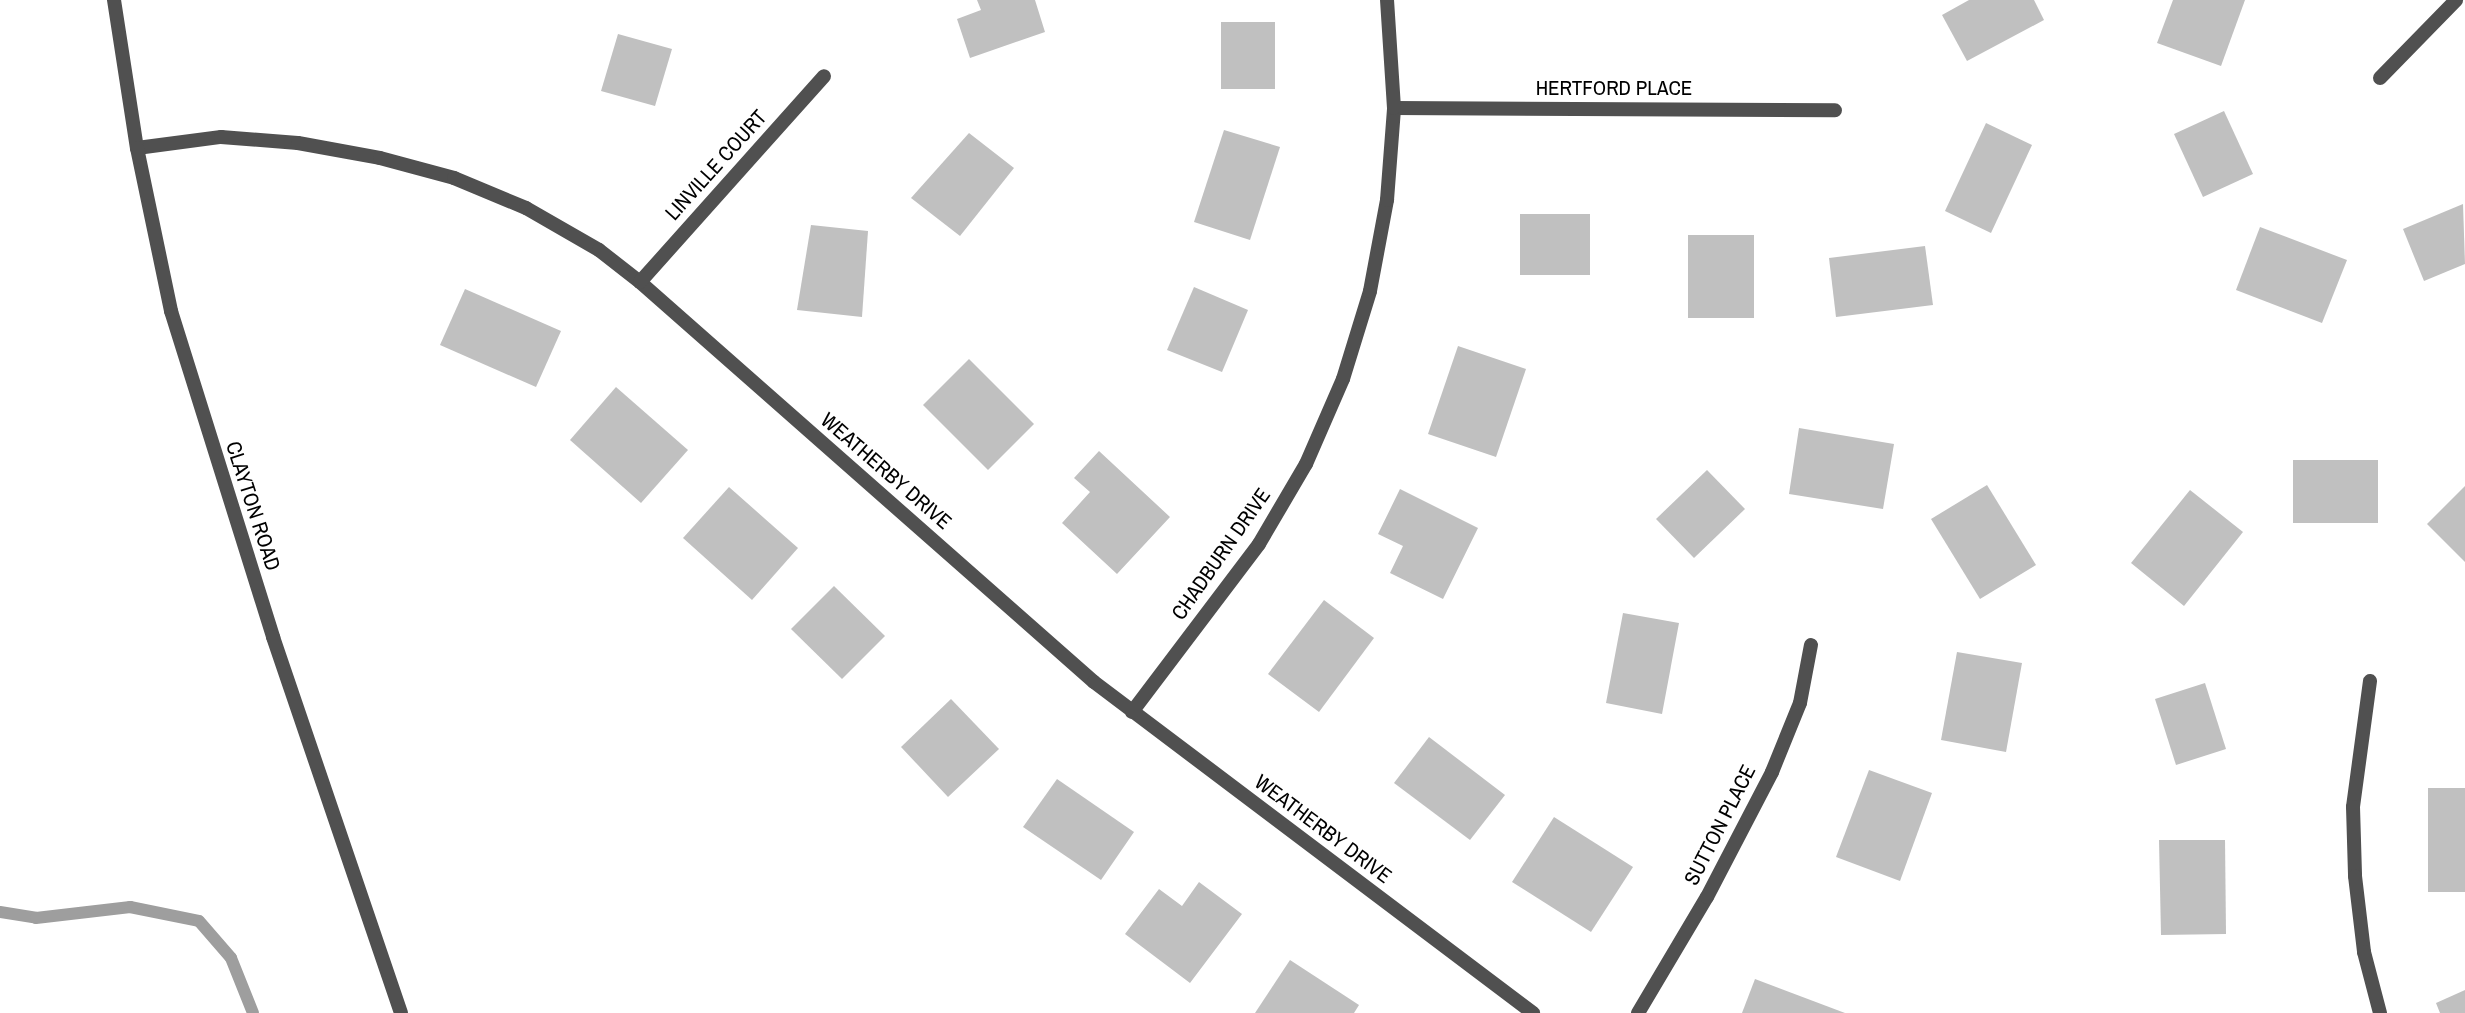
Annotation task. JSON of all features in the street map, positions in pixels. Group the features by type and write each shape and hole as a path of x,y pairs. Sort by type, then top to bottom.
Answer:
{"street":[{"name":"CLAYTON ROAD","path":"114,0 137,148 172,311 196,396 401,1013"},
{"name":"CHADBURN DRIVE","path":"1132,712 1259,544 1306,464 1343,379 1370,291 1387,200 1394,108 1387,0"},
{"path":"2380,78 2456,0"},
{"name":"LINVILLE COURT","path":"640,282 824,75"},
{"name":"HERTFORD PLACE","path":"1394,108 1835,110"},
{"name":"WEATHERBY DRIVE","path":"137,148 221,138 298,143 380,158 454,178 526,208 598,250 640,282 1132,712 1533,1013"},
{"name":"SUTTON PLACE","path":"1638,1013 1707,897 1772,772 1800,703 1811,645"},
{"path":"2370,681 2353,807 2355,876 2364,952 2380,1013"}],"building":[{"path":"977,0 1035,0 1045,32 970,58 957,19 981,10"},
{"path":"1969,0 2034,0 2044,20 1967,61 1942,15"},
{"path":"2173,0 2245,0 2221,66 2157,43"},
{"path":"1221,22 1275,22 1275,89 1221,89"},
{"path":"618,34 672,49 655,106 601,91"},
{"path":"2224,111 2253,174 2203,197 2174,134"},
{"path":"1986,123 2032,145 1991,233 1945,211"},
{"path":"1224,130 1280,147 1250,240 1194,222"},
{"path":"969,133 1014,168 960,236 911,198"},
{"path":"2463,204 2465,264 2424,281 2403,229"},
{"path":"1520,214 1590,214 1590,275 1520,275"},
{"path":"811,225 868,231 862,317 797,310"},
{"path":"2260,227 2347,260 2322,323 2236,290"},
{"path":"1688,235 1754,235 1754,318 1688,318"},
{"path":"1925,246 1933,305 1836,317 1829,258"},
{"path":"1194,287 1248,310 1222,372 1167,350"},
{"path":"465,289 561,331 536,387 440,345"},
{"path":"1458,346 1526,369 1496,457 1428,434"},
{"path":"969,359 1034,424 988,470 923,405"},
{"path":"616,387 688,450 641,503 570,440"},
{"path":"1799,428 1894,444 1883,509 1789,494"},
{"path":"1099,451 1170,517 1117,574 1062,523 1090,492 1074,478"},
{"path":"2293,460 2378,460 2378,523 2293,523"},
{"path":"1707,470 1745,509 1694,558 1656,519"},
{"path":"1987,485 2036,565 1980,599 1931,519"},
{"path":"2465,486 2465,562 2427,524"},
{"path":"729,487 798,548 752,600 683,538"},
{"path":"1400,489 1478,528 1443,599 1390,573 1403,546 1378,534"},
{"path":"2190,490 2243,532 2184,606 2131,563"},
{"path":"834,586 885,636 842,679 791,629"},
{"path":"1324,600 1374,638 1319,712 1268,674"},
{"path":"1623,613 1679,623 1662,714 1606,703"},
{"path":"1957,652 2022,663 2006,752 1941,740"},
{"path":"2205,683 2226,749 2176,765 2155,699"},
{"path":"951,699 999,749 948,797 901,747"},
{"path":"1429,737 1505,795 1470,840 1394,783"},
{"path":"1869,770 1932,793 1900,881 1836,857"},
{"path":"1057,779 1134,832 1101,880 1023,827"},
{"path":"2428,788 2465,788 2465,892 2428,892"},
{"path":"1554,817 1633,867 1591,932 1512,882"},
{"path":"2159,840 2225,840 2226,934 2161,935"},
{"path":"1199,882 1242,914 1190,983 1125,934 1159,889 1182,906"},
{"path":"1290,960 1359,1005 1354,1013 1255,1013"},
{"path":"1755,979 1845,1013 1742,1013"},
{"path":"2465,990 2465,1013 2440,1013 2436,1003"}],"waterway":[{"path":"0,912 36,918 130,907 199,921 231,958 253,1013"}]}
